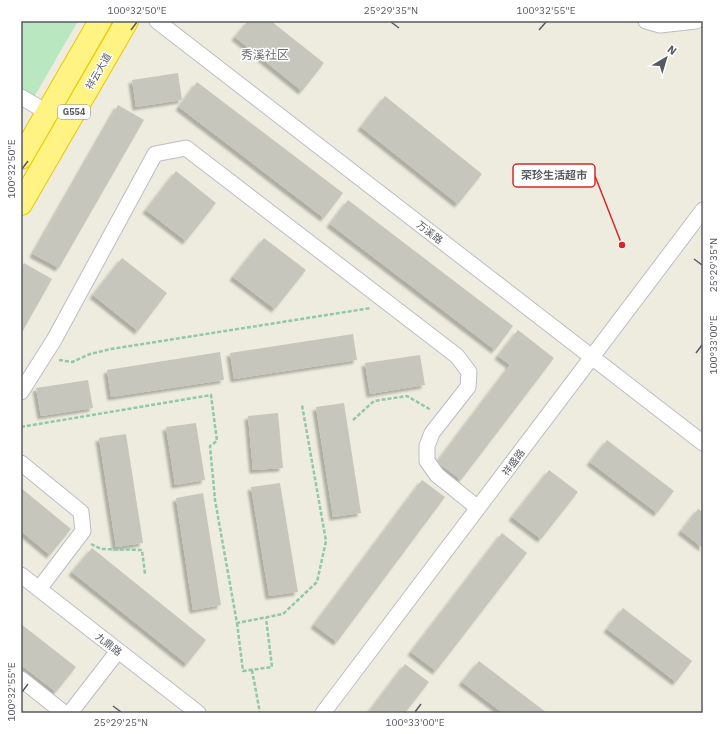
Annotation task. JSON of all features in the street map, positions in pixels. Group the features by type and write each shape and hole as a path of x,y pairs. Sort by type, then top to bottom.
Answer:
{"highway":[{"name":"G554","path":"21,158 100,21"},
{"name":"祥云大道","path":"21,204 127,21"}],"street":[{"name":"万溪路","path":"157,21 703,443"},
{"path":"646,21 660,25 696,21"},
{"path":"21,97 47,112"},
{"path":"21,392 42,358 155,154 186,148 389,306 457,356 469,372 468,387 432,433 427,446 427,461 437,475 478,508"},
{"name":"祥盛路","path":"323,713 703,210"},
{"path":"21,464 81,512 83,531 39,589"},
{"name":"九鼎路","path":"21,575 198,713"},
{"path":"70,713 118,651"},
{"path":"21,679 64,713"}],"path":[{"path":"42,358 72,362 90,354 111,349 389,306"},
{"path":"21,427 211,395 217,441 210,446 215,500 237,623 243,671 272,667 266,618"},
{"path":"353,420 374,400 407,396 428,408 442,421"},
{"path":"237,623 283,614 317,582 326,541 302,405"},
{"path":"77,538 101,549 142,550 145,574"},
{"path":"252,670 260,713"}],"green space":[{"path":"21,21 78,21 34,97 21,90"}],"building":[{"path":"248,21 271,21 324,63 302,91 235,37"},
{"path":"178,73 182,100 136,107 132,80"},
{"path":"197,82 343,193 324,218 179,107"},
{"path":"385,96 482,174 458,204 361,127"},
{"path":"118,105 144,120 59,268 33,254"},
{"path":"176,171 216,203 186,241 146,210"},
{"path":"348,200 513,326 495,350 330,224"},
{"path":"264,238 306,270 275,309 233,277"},
{"path":"122,258 167,293 138,331 93,295"},
{"path":"24,263 52,279 21,334 21,268"},
{"path":"518,330 554,358 461,480 437,462 510,365 498,356"},
{"path":"353,334 357,360 234,379 230,353"},
{"path":"220,352 224,380 111,397 107,370"},
{"path":"420,355 425,385 370,394 365,363"},
{"path":"88,380 93,408 41,416 36,388"},
{"path":"344,403 361,513 333,517 316,407"},
{"path":"278,413 283,468 253,470 248,416"},
{"path":"196,423 205,480 175,485 166,427"},
{"path":"126,434 143,543 116,547 99,438"},
{"path":"607,440 674,491 657,513 590,462"},
{"path":"549,470 578,492 541,539 512,517"},
{"path":"422,480 445,497 337,642 314,625"},
{"path":"280,483 298,592 269,596 251,487"},
{"path":"21,488 71,529 50,555 21,531"},
{"path":"203,493 221,605 193,610 176,498"},
{"path":"698,509 703,512 703,548 681,531"},
{"path":"502,533 527,553 436,671 411,652"},
{"path":"92,548 206,640 187,664 72,572"},
{"path":"623,608 692,661 676,682 607,629"},
{"path":"21,624 76,667 56,692 21,665"},
{"path":"479,661 547,713 503,713 462,682"},
{"path":"405,664 429,682 405,713 368,713"}],"place":[{"name":"荣珍生活超市","path":"622,245"}],"district":[{"name":"秀溪社区","path":"265,55"}]}
